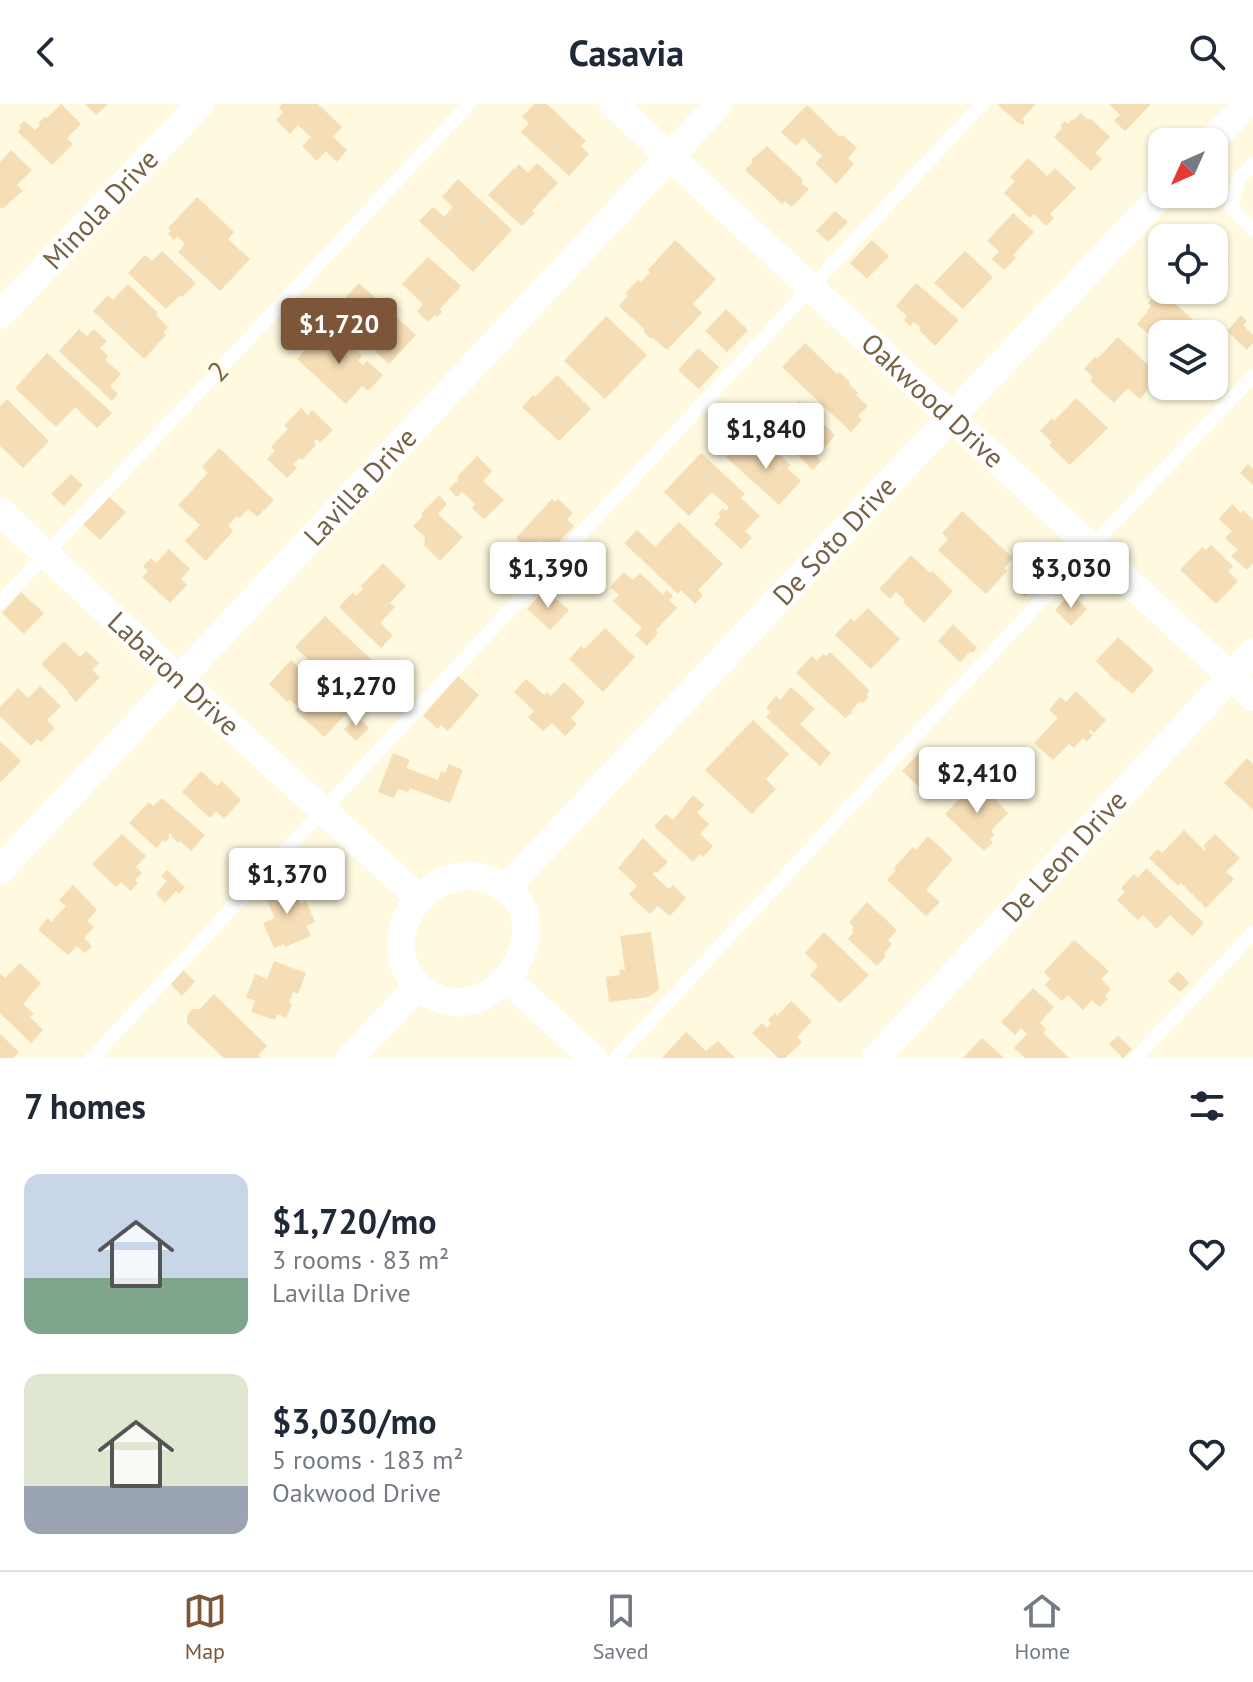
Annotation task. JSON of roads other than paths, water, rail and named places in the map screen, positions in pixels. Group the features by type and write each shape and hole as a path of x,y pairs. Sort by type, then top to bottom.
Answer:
{"street":[{"name":"Minola Drive","path":"0,315 200,104"},
{"name":"Oakwood Drive","path":"613,104 1253,697"},
{"name":"Lavilla Drive","path":"0,870 719,104"},
{"path":"1224,128 1247,104"},
{"name":"De Soto Drive","path":"506,888 1149,208"},
{"name":"Labaron Drive","path":"0,511 419,898"},
{"name":"De Leon Drive","path":"876,1058 1253,653"},
{"path":"470,875 486,878 506,888 519,903 526,932 524,948 507,979 492,991 466,1000 441,999 418,986 407,972 400,941 402,929 419,898 446,879 470,875"},
{"path":"507,979 593,1058"},
{"path":"350,1058 418,986"}],"lane":[{"name":"2","path":"0,603 469,104"},
{"path":"92,1058 982,104"},
{"path":"1253,164 1239,179 1231,208 1253,230"},
{"path":"616,1058 1253,376"},
{"path":"1136,1058 1253,933"}]}
